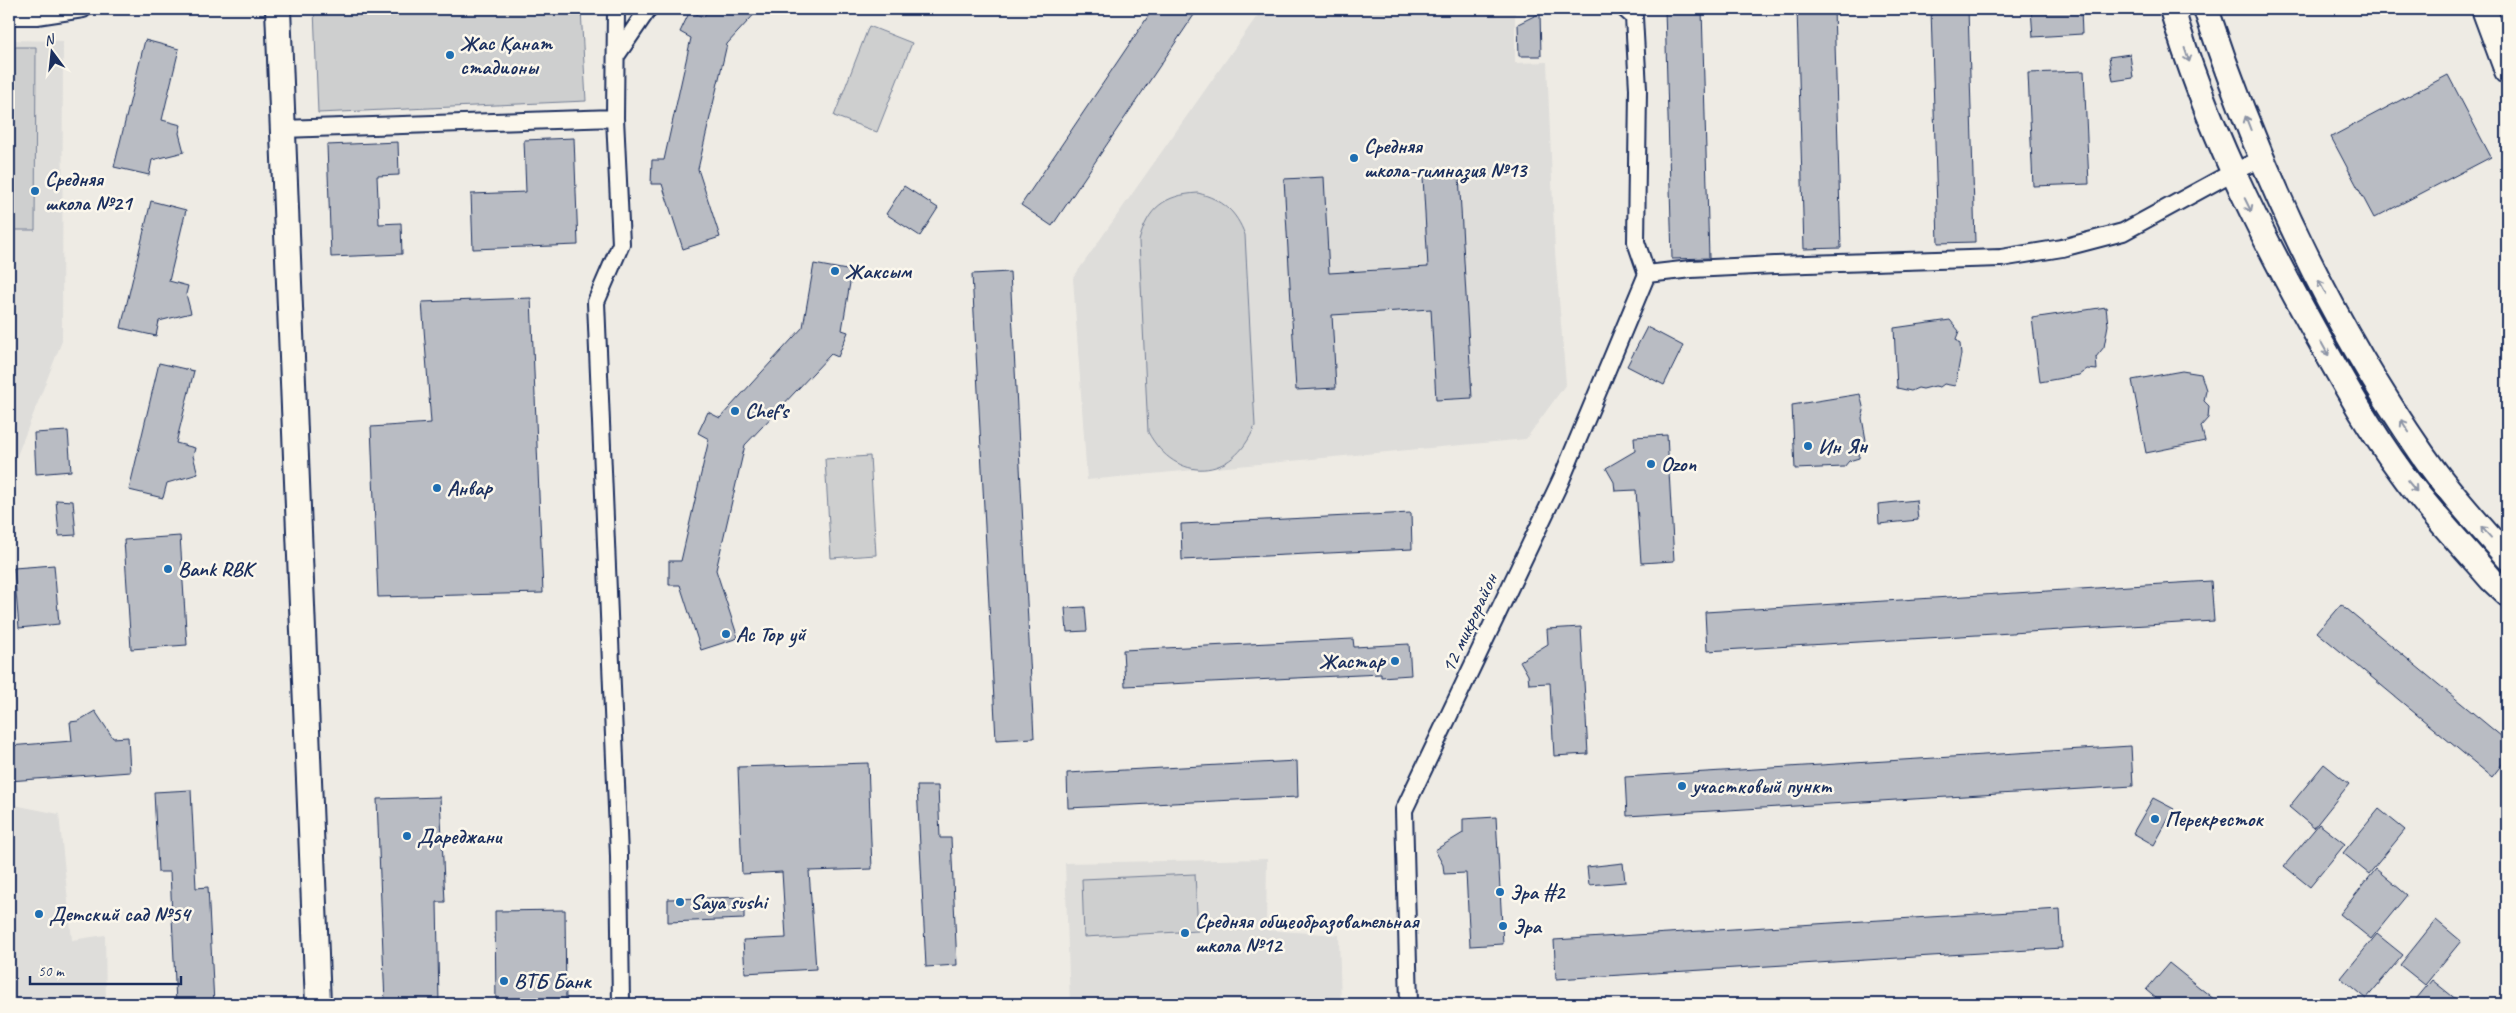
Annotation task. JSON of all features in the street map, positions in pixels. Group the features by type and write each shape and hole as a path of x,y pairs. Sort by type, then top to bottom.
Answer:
{"main road":[{"path":"278,9 318,1004"},
{"path":"2172,9 2194,77 2233,172 2272,254 2352,397 2391,458 2491,579 2507,594"},
{"path":"2206,9 2262,159 2320,283 2363,361 2423,456 2464,508 2507,557"},
{"path":"2484,9 2507,71"}],"street":[{"path":"9,16 37,16 83,9"},
{"path":"616,9 615,118 621,244 596,302 619,856 621,1004"},
{"path":"616,56 648,9"},
{"path":"1625,9 1634,17 1638,90 1636,242 1647,274 1691,269 1774,265 2001,258 2062,248 2123,232 2233,172 2262,159"},
{"path":"282,129 615,118"},
{"name":"12 микрорайон","path":"1409,1004 1404,810 1561,480 1647,274"}],"shaded area":[{"name":"Жас Қанат стадионы","path":"314,9 581,9 586,101 318,113"},
{"name":"Средняя школа-гимназия №13","path":"1262,9 1515,9 1515,63 1547,62 1555,252 1566,384 1526,439 1087,480 1073,278"},
{"path":"869,26 912,43 877,132 834,116"},
{"name":"Средняя школа №21","path":"9,40 63,41 62,341 9,476"},
{"path":"9,47 36,47 35,230 9,230"},
{"path":"1198,193 1215,199 1228,208 1237,219 1245,235 1255,426 1245,444 1233,457 1219,466 1204,469 1188,467 1173,461 1160,449 1148,432 1139,241 1147,220 1159,205 1176,197"},
{"path":"870,456 876,555 831,558 825,459"},
{"name":"Детский сад №54","path":"9,804 59,814 72,940 105,935 106,1004 9,1004"},
{"name":"Средняя общеобразовательная школа №12","path":"1267,859 1266,930 1339,935 1341,1004 1070,1004 1065,863"},
{"path":"1195,874 1198,931 1084,937 1082,879"}],"building":[{"path":"710,9 759,9 727,44 698,169 720,237 683,249 662,184 651,184 652,160 664,160 691,38 680,32 690,11 703,17"},
{"path":"1153,9 1198,9 1052,226 1021,205"},
{"path":"1665,9 1702,9 1709,258 1672,259"},
{"path":"1797,9 1834,9 1841,248 1804,249"},
{"path":"1931,9 1968,9 1975,242 1938,243"},
{"path":"2031,9 2081,9 2082,34 2033,37"},
{"path":"1540,13 1541,56 1519,56 1518,24"},
{"path":"145,40 179,49 162,120 181,125 179,133 184,152 152,160 149,175 114,167"},
{"path":"2130,54 2133,78 2113,81 2109,57"},
{"path":"2084,71 2089,184 2033,186 2028,73"},
{"path":"2448,75 2491,157 2374,218 2331,137"},
{"path":"574,138 578,245 473,249 471,194 526,192 524,140"},
{"path":"398,142 399,175 377,176 379,224 401,223 402,254 331,257 327,145"},
{"path":"1459,175 1472,398 1436,400 1431,309 1332,315 1336,388 1296,390 1284,179 1324,177 1329,273 1428,267 1423,177"},
{"path":"904,186 938,208 920,236 886,214"},
{"path":"151,201 186,210 169,281 188,286 186,294 191,313 159,321 156,336 121,328"},
{"path":"814,264 852,271 842,330 848,332 838,357 831,354 745,445 716,570 738,638 701,650 680,585 669,585 669,561 681,561 709,439 698,433 708,412 720,418 803,327"},
{"path":"1010,272 1034,738 996,740 972,274"},
{"path":"531,298 543,593 378,597 371,427 431,423 422,302"},
{"path":"2106,307 2108,325 2104,347 2096,357 2097,370 2087,369 2079,375 2040,382 2032,318"},
{"path":"1950,320 1959,331 1956,339 1960,344 1961,354 1955,386 1944,384 1940,387 1918,388 1911,391 1897,388 1894,328"},
{"path":"1647,327 1683,346 1664,385 1627,366"},
{"path":"159,363 194,371 176,443 195,448 193,456 198,474 167,483 163,498 129,490"},
{"path":"2182,371 2201,374 2206,390 2204,401 2209,406 2208,418 2201,426 2205,441 2146,453 2132,380"},
{"path":"1860,394 1864,411 1862,418 1866,440 1860,447 1859,458 1849,461 1844,467 1795,469 1792,405"},
{"path":"68,431 71,471 36,474 34,433"},
{"path":"1667,435 1674,561 1641,563 1636,490 1615,491 1614,482 1606,468 1635,451 1634,437"},
{"path":"56,500 73,501 76,535 59,536"},
{"path":"1916,500 1918,520 1879,524 1878,504"},
{"path":"1411,513 1412,549 1182,560 1181,524"},
{"path":"180,536 187,645 131,649 124,540"},
{"path":"54,565 59,624 19,628 14,568"},
{"path":"2211,581 2214,621 1707,651 1705,612"},
{"path":"2341,604 2507,741 2507,758 2492,777 2317,632"},
{"path":"1085,607 1087,631 1067,632 1065,608"},
{"path":"1581,627 1588,754 1554,756 1550,683 1529,684 1528,675 1520,661 1548,644 1547,629"},
{"path":"1353,639 1354,647 1409,644 1411,675 1381,677 1381,674 1125,686 1123,650"},
{"path":"95,711 113,738 128,737 130,772 9,781 9,746 72,741 70,722 78,721"},
{"path":"2131,746 2133,786 1627,816 1625,777"},
{"path":"1297,761 1298,797 1068,808 1067,773"},
{"path":"868,763 872,869 809,871 816,969 745,973 743,940 786,938 782,872 742,874 738,767"},
{"path":"2324,764 2349,784 2314,828 2289,807"},
{"path":"917,786 938,786 940,838 951,838 957,965 926,967"},
{"path":"191,790 196,888 208,887 214,1004 176,1004 170,872 158,872 154,792"},
{"path":"440,797 445,902 437,902 439,1004 385,1004 377,799"},
{"path":"2153,798 2174,809 2154,845 2133,833"},
{"path":"2379,809 2405,830 2369,874 2343,853"},
{"path":"1496,817 1503,944 1470,946 1466,873 1444,874 1443,865 1435,850 1463,833 1463,819"},
{"path":"2319,824 2345,844 2310,887 2284,866"},
{"path":"1623,863 1625,882 1589,885 1587,867"},
{"path":"2376,869 2407,895 2371,939 2340,914"},
{"path":"744,897 744,919 668,922 668,899"},
{"path":"2060,909 2062,948 1556,979 1554,940"},
{"path":"565,910 566,1004 496,1004 495,911"},
{"path":"2436,920 2461,941 2425,985 2400,965"},
{"path":"2377,934 2403,955 2366,999 2341,978"},
{"path":"2169,963 2220,1004 2163,1004 2146,990"},
{"path":"2432,980 2462,1004 2412,1004"}],"place":[{"name":"Жас Қанат стадионы","path":"450,55"},
{"name":"Средняя школа-гимназия №13","path":"1354,158"},
{"name":"Средняя школа №21","path":"35,191"},
{"name":"Жаксым","path":"835,271"},
{"name":"Chef's","path":"735,411"},
{"name":"Ин Ян","path":"1808,446"},
{"name":"Ozon","path":"1651,464"},
{"name":"Анвар","path":"437,488"},
{"name":"Bank RBK","path":"168,569"},
{"name":"Ас Тор уй","path":"726,634"},
{"name":"Жастар","path":"1395,661"},
{"name":"участковый пункт","path":"1682,786"},
{"name":"Перекресток","path":"2155,819"},
{"name":"Дареджани","path":"407,836"},
{"name":"Эра #2","path":"1500,892"},
{"name":"Saya sushi","path":"680,902"},
{"name":"Детский сад №54","path":"39,914"},
{"name":"Эра","path":"1503,926"},
{"name":"Средняя общеобразовательная школа №12","path":"1185,933"},
{"name":"ВТБ Банк","path":"504,981"}]}
